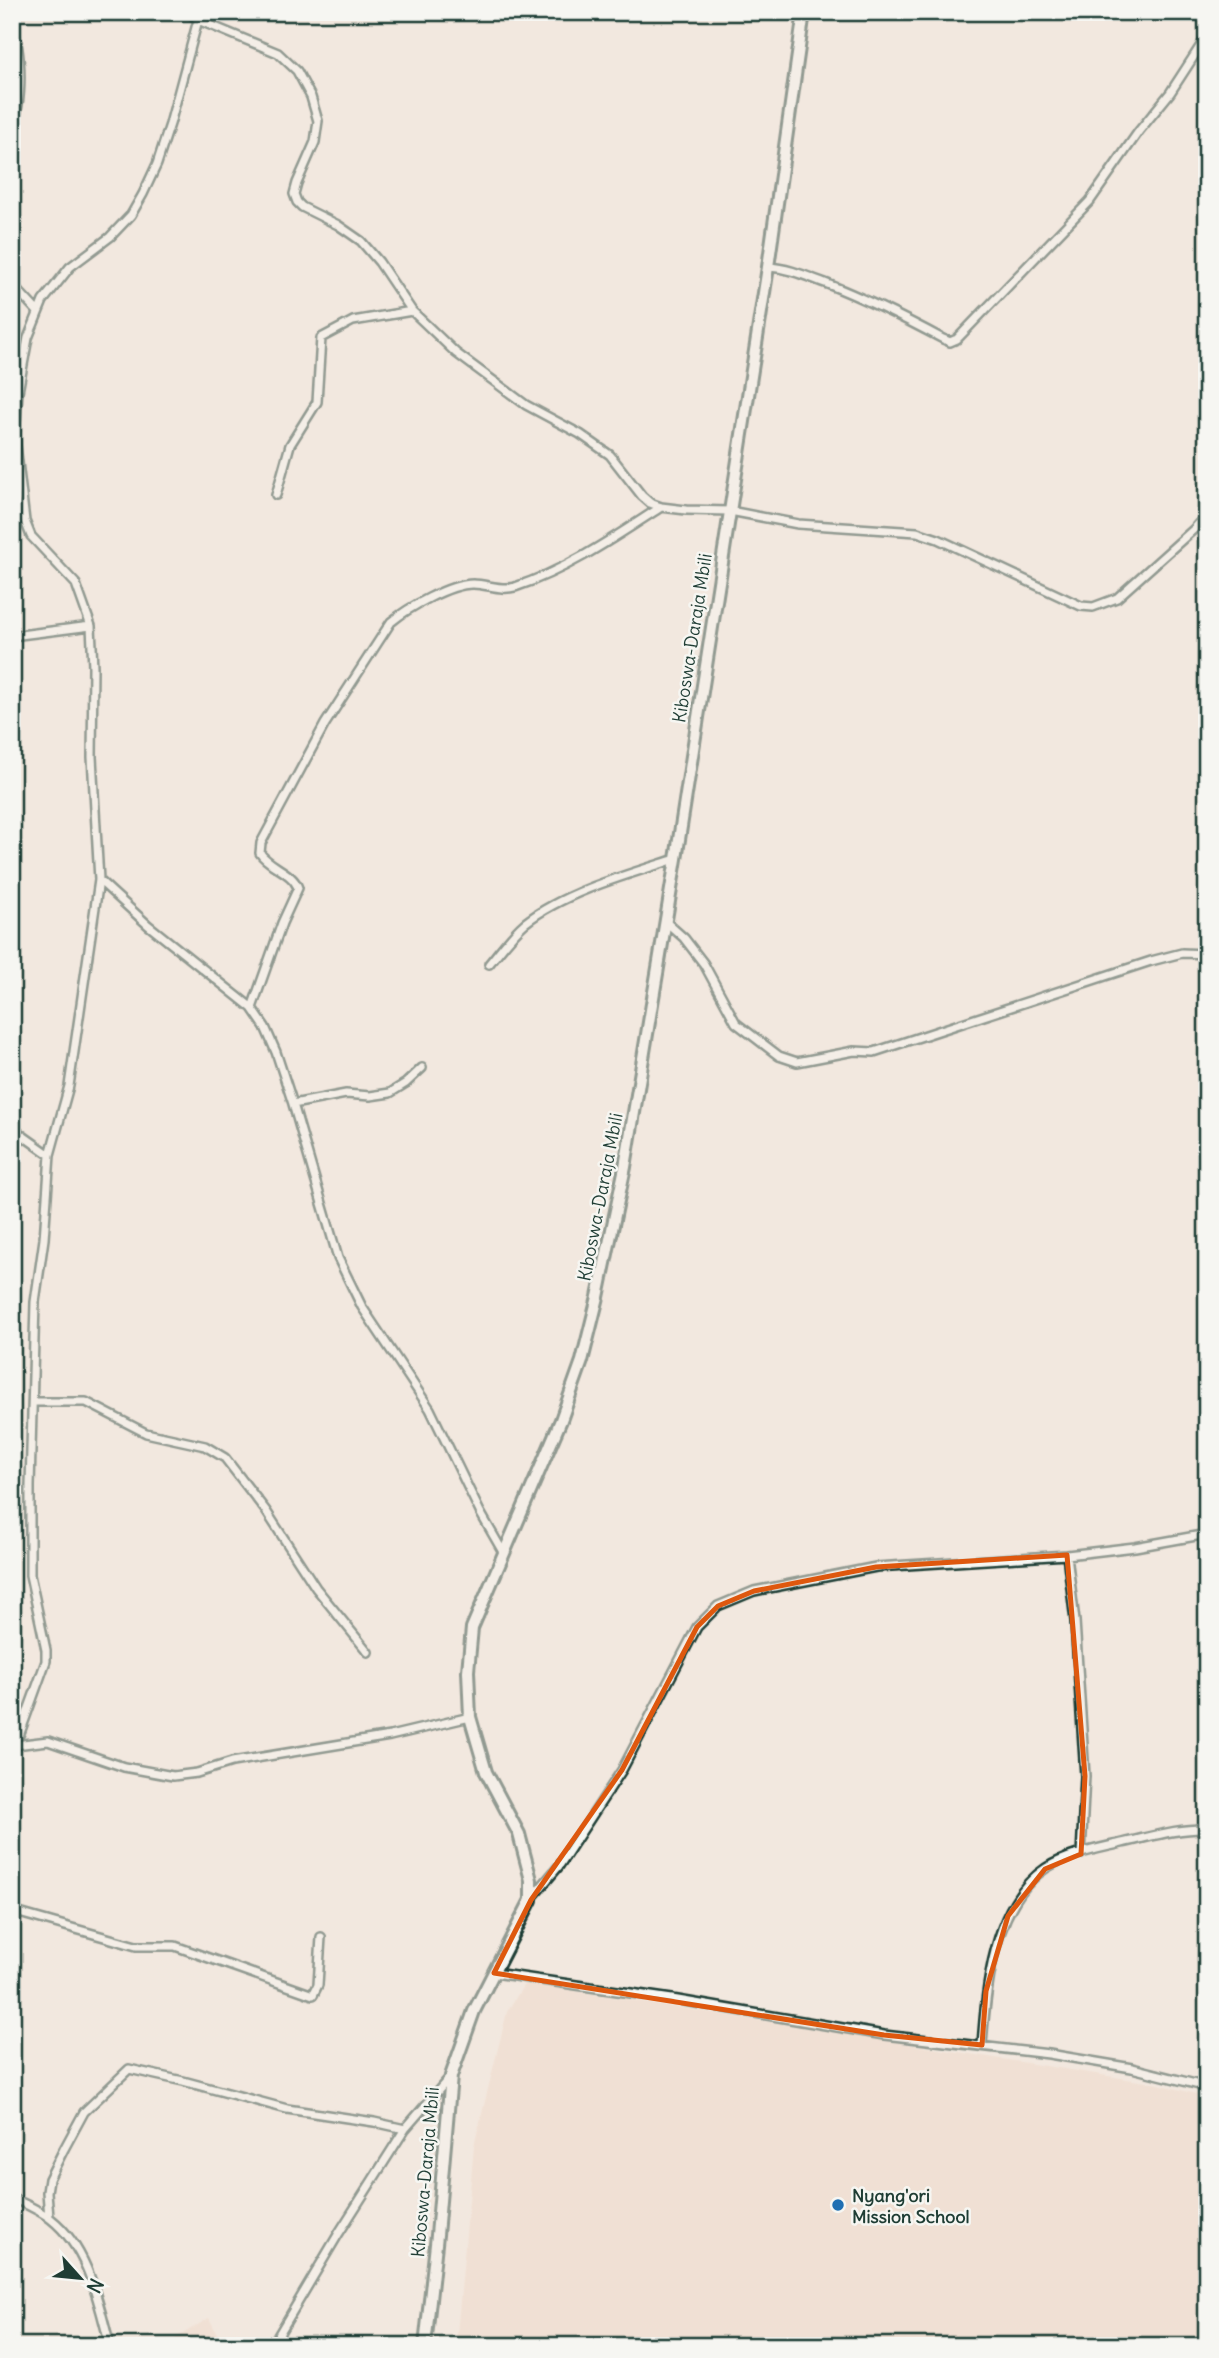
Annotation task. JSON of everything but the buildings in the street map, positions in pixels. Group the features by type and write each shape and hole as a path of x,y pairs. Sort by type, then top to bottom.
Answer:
{"main road":[{"name":"Kiboswa-Daraja Mbili","path":"425,2346 451,2076 474,2011 531,1900 531,1880 519,1834 486,1772 470,1717 468,1671 472,1628 561,1419 582,1361 625,1167 768,267 804,12"}],"street":[{"path":"189,12 198,20 278,52 297,71 311,97 318,121 315,142 294,194 297,202 361,241 379,262 412,311 456,353 526,405 580,434 610,455 642,496 661,507 730,511 798,524 916,532 938,539 1081,606 1093,607 1117,598 1207,514"},
{"path":"13,1747 46,1661 30,1575 35,1302 44,1239 50,1155 69,1086 99,880 92,757 91,626 76,584 31,536 25,521 15,437 18,391 29,338 43,301 71,267 110,237 131,215 143,194 170,124 198,20"},
{"path":"12,27 18,49 19,95 12,126"},
{"path":"768,267 792,271 860,298 950,342 957,339 1090,201 1139,131 1170,93 1207,36"},
{"path":"12,284 38,312"},
{"path":"276,495 290,446 317,402 321,338 353,321 412,311"},
{"path":"252,1008 282,923 298,888 296,881 264,860 260,852 261,843 325,724 391,622 404,611 455,588 471,584 510,588 533,581 606,542 661,507"},
{"path":"12,636 91,626"},
{"path":"489,964 526,923 558,904 607,882 676,859"},
{"path":"99,880 148,925 252,1008 265,1027 293,1104 325,1220 343,1269 362,1307 430,1409 480,1513 503,1552"},
{"path":"666,922 684,938 704,964 739,1026 779,1056 797,1062 854,1051 874,1052 1151,961 1182,953 1207,954"},
{"path":"293,1104 345,1094 370,1096 390,1093 407,1083 422,1068"},
{"path":"12,1128 50,1155"},
{"path":"33,1402 86,1402 146,1433 205,1446 225,1458 266,1511 316,1588 368,1652"},
{"path":"531,1900 559,1866 622,1770 697,1627 718,1605 754,1591 876,1567 1067,1555 1135,1547 1207,1534"},
{"path":"1067,1555 1075,1621 1085,1776 1081,1854"},
{"path":"13,1747 48,1741 124,1767 173,1776 197,1773 232,1762 390,1736 470,1717"},
{"path":"982,2045 986,1991 993,1958 1008,1916 1026,1888 1045,1869 1081,1854 1187,1829 1207,1829"},
{"path":"12,1911 136,1946 175,1946 313,1995 318,1985 321,1937"},
{"path":"494,1973 672,1999 884,2035 982,2045 1132,2068 1207,2087"},
{"path":"49,2217 49,2179 84,2112 129,2069 287,2109 405,2129"},
{"path":"272,2346 405,2129 451,2076"},
{"path":"12,2198 49,2217 64,2230 80,2254 94,2288 110,2346"}],"highlighted area":[{"path":"1067,1555 1085,1776 1081,1854 1045,1869 1008,1916 986,1991 982,2045 884,2035 494,1973 531,1900 622,1770 697,1627 718,1606 754,1591 876,1567"}],"shaded area":[{"name":"Nyang'ori Mission School","path":"525,1983 1158,2084 1207,2097 1207,2346 456,2346 474,2146 507,2012"},
{"path":"209,2318 223,2346 163,2346"}],"place":[{"name":"Nyang'ori Mission School","path":"838,2205"}]}
